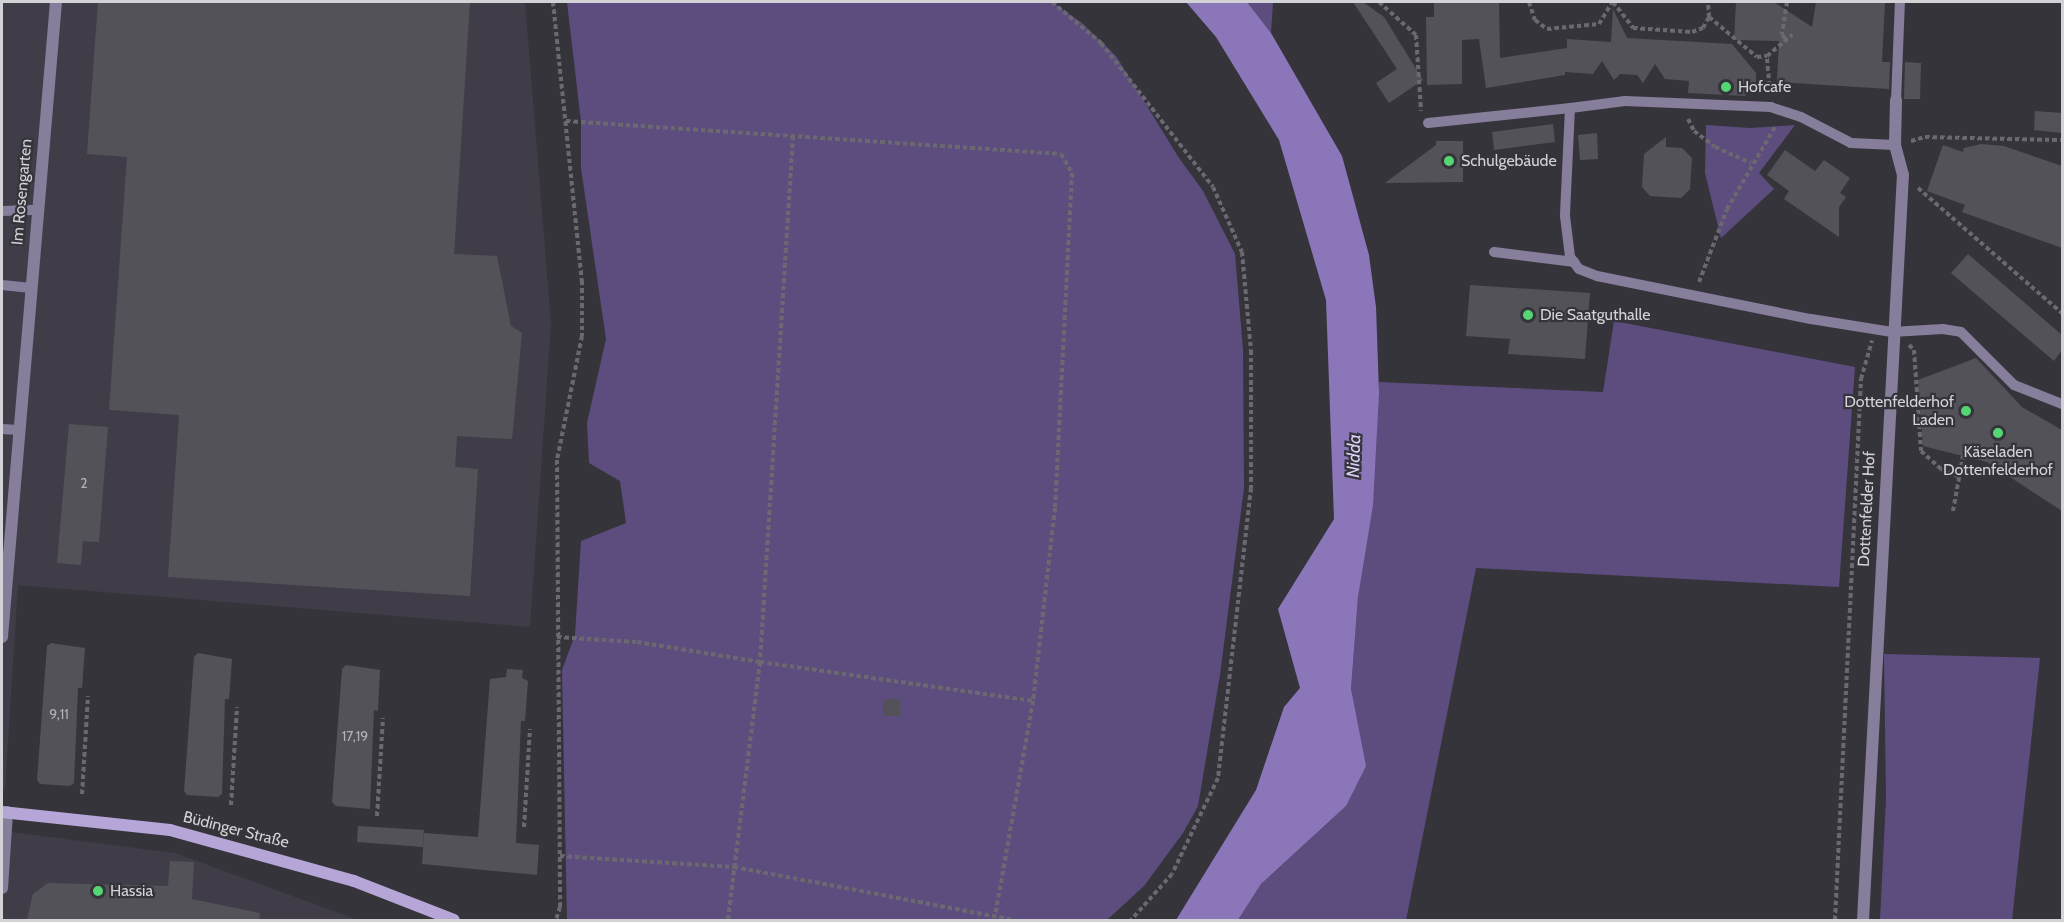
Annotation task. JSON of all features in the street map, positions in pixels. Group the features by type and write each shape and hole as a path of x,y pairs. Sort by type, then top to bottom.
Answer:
{"main road":[{"name":"Büdinger Straße","path":"4,812 181,833 354,881 454,921"}],"street":[{"name":"Im Rosengarten","path":"2,637 3,593 56,2"},
{"name":"Dottenfelder Hof","path":"1863,921 1892,332 1903,175 1895,145 1896,100"},
{"path":"2,888 4,812"}],"lane":[{"path":"1896,100 1900,2"},
{"path":"1428,123 1625,101 1771,107 1785,111 1851,143 1895,145"},
{"path":"1570,108 1565,216 1574,262 1579,269 1597,276 1694,297 1875,330 1961,332 2014,385 2062,404"},
{"path":"2,211 38,210"},
{"path":"1494,252 1574,262"},
{"path":"2,285 31,288"},
{"path":"2,429 19,430"}],"path":[{"path":"553,2 582,281 582,336 557,460 560,856 556,921"},
{"path":"1052,2 1101,43 1214,187 1242,252 1251,350 1251,488 1218,778 1172,874 1131,921"},
{"path":"1379,2 1416,35 1421,111 1428,123"},
{"path":"1529,2 1535,20 1547,29 1599,24 1612,2 1633,28 1692,32 1703,28 1709,17 1708,2"},
{"path":"1787,2 1780,33 1787,40"},
{"path":"1709,17 1757,57 1767,56 1792,35"},
{"path":"1767,56 1771,107"},
{"path":"1683,104 1694,131 1715,147 1751,163"},
{"path":"1694,297 1727,209 1751,163 1785,111"},
{"path":"566,121 1061,154 1072,173 1055,508 1033,701 995,917"},
{"path":"728,921 760,662 792,136"},
{"path":"1895,145 1925,137 2062,140"},
{"path":"1903,175 2062,313"},
{"path":"1835,921 1861,379 1875,330"},
{"path":"1892,332 1914,350 1921,451 1941,469 1960,477"},
{"path":"1953,511 1963,456"},
{"path":"557,637 638,642 1033,701"},
{"path":"82,794 88,696"},
{"path":"231,805 237,707"},
{"path":"377,816 383,718"},
{"path":"524,827 530,729"},
{"path":"560,856 734,867 1014,921"}],"shaded area":[{"path":"2,2 525,2 551,324 530,627 18,585 5,789 2,789"},
{"path":"567,2 1052,2 1082,23 1116,56 1179,158 1203,191 1235,254 1243,350 1244,488 1220,675 1198,806 1183,833 1144,886 1107,920 567,920 562,670 575,635 581,541 626,523 620,481 589,463 587,423 606,339 581,168 581,122"},
{"path":"1247,2 1273,2 1271,33"},
{"path":"1706,125 1750,128 1795,125 1759,173 1774,189 1721,238 1705,173"},
{"path":"1614,321 1855,367 1839,587 1476,568 1406,920 1238,920 1261,884 1346,806 1356,725 1351,689 1358,597 1379,382 1603,392"},
{"path":"1884,654 2040,658 2012,920 1880,920 1886,799"},
{"path":"2,831 175,853 358,920 2,920"}],"water":[{"name":"Nidda","path":"1186,2 1247,2 1271,33 1342,156 1369,255 1376,307 1379,393 1373,505 1358,597 1351,689 1366,766 1346,806 1261,884 1238,920 1176,920 1256,790 1284,707 1300,688 1278,609 1334,519 1326,300 1279,140 1216,37"}],"building":[{"path":"98,2 470,2 454,254 497,256 511,326 522,333 512,439 457,436 455,467 478,469 470,596 168,577 179,415 109,410 127,157 87,154"},
{"path":"1353,2 1363,2 1384,17 1423,80 1389,103 1376,83 1397,69"},
{"path":"1434,2 1499,2 1500,58 1567,48 1567,39 1611,42 1613,9 1627,38 1732,44 1756,73 1756,86 1752,86 1745,96 1688,93 1689,81 1665,79 1655,64 1643,83 1637,75 1620,74 1614,80 1602,61 1593,74 1565,72 1565,75 1486,88 1479,39 1462,40 1462,84 1427,85 1426,17 1434,17"},
{"path":"1736,2 1774,2 1812,27 1816,2 1885,2 1882,62 1890,62 1889,89 1777,82 1779,41 1734,40"},
{"path":"1905,62 1921,63 1920,99 1904,99"},
{"path":"2035,111 2062,113 2062,133 2034,130"},
{"path":"1553,124 1555,142 1494,150 1492,132"},
{"path":"1597,133 1598,159 1580,160 1578,135"},
{"path":"1666,137 1666,147 1682,148 1692,158 1690,189 1681,198 1650,196 1642,187 1644,154"},
{"path":"1436,141 1463,141 1463,182 1385,183 1436,145"},
{"path":"1981,144 2004,146 2062,166 2062,248 1962,212 1965,205 1927,191 1943,145 1963,152 1964,148"},
{"path":"1785,150 1815,171 1824,160 1850,178 1840,193 1846,197 1839,207 1839,237 1784,199 1789,191 1767,175"},
{"path":"1968,254 2062,335 2062,350 2054,361 1951,273"},
{"name":"Die Saatguthalle","path":"1470,285 1590,293 1585,359 1508,354 1510,339 1466,336"},
{"path":"1976,358 2022,407 2062,430 2062,511 1987,462 1923,446 1918,380"},
{"path":"69,424 108,427 99,542 83,541 81,565 57,563"},
{"path":"51,643 85,648 82,688 78,688 74,783 70,786 40,784 37,780 47,646"},
{"path":"198,653 232,659 229,699 225,699 222,794 218,797 187,795 184,791 194,657"},
{"path":"346,665 380,670 378,711 374,710 370,809 336,806 332,802 342,669"},
{"path":"507,669 523,670 522,678 528,681 525,721 521,721 516,843 539,845 537,875 422,864 424,833 478,837 490,679 506,677"},
{"path":"883,699 900,699 901,716 883,716"},
{"path":"358,826 424,830 423,847 357,842"},
{"name":"Hassia","path":"170,861 194,862 192,899 260,913 259,921 27,919 33,894 48,883 168,886"}],"place":[{"name":"Hofcafe","path":"1726,87"},
{"name":"Schulgebäude","path":"1449,161"},
{"name":"Die Saatguthalle","path":"1528,315"},
{"name":"Dottenfelderhof Laden","path":"1966,411"},
{"name":"Käseladen Dottenfelderhof","path":"1998,433"},
{"name":"Hassia","path":"98,891"}]}
